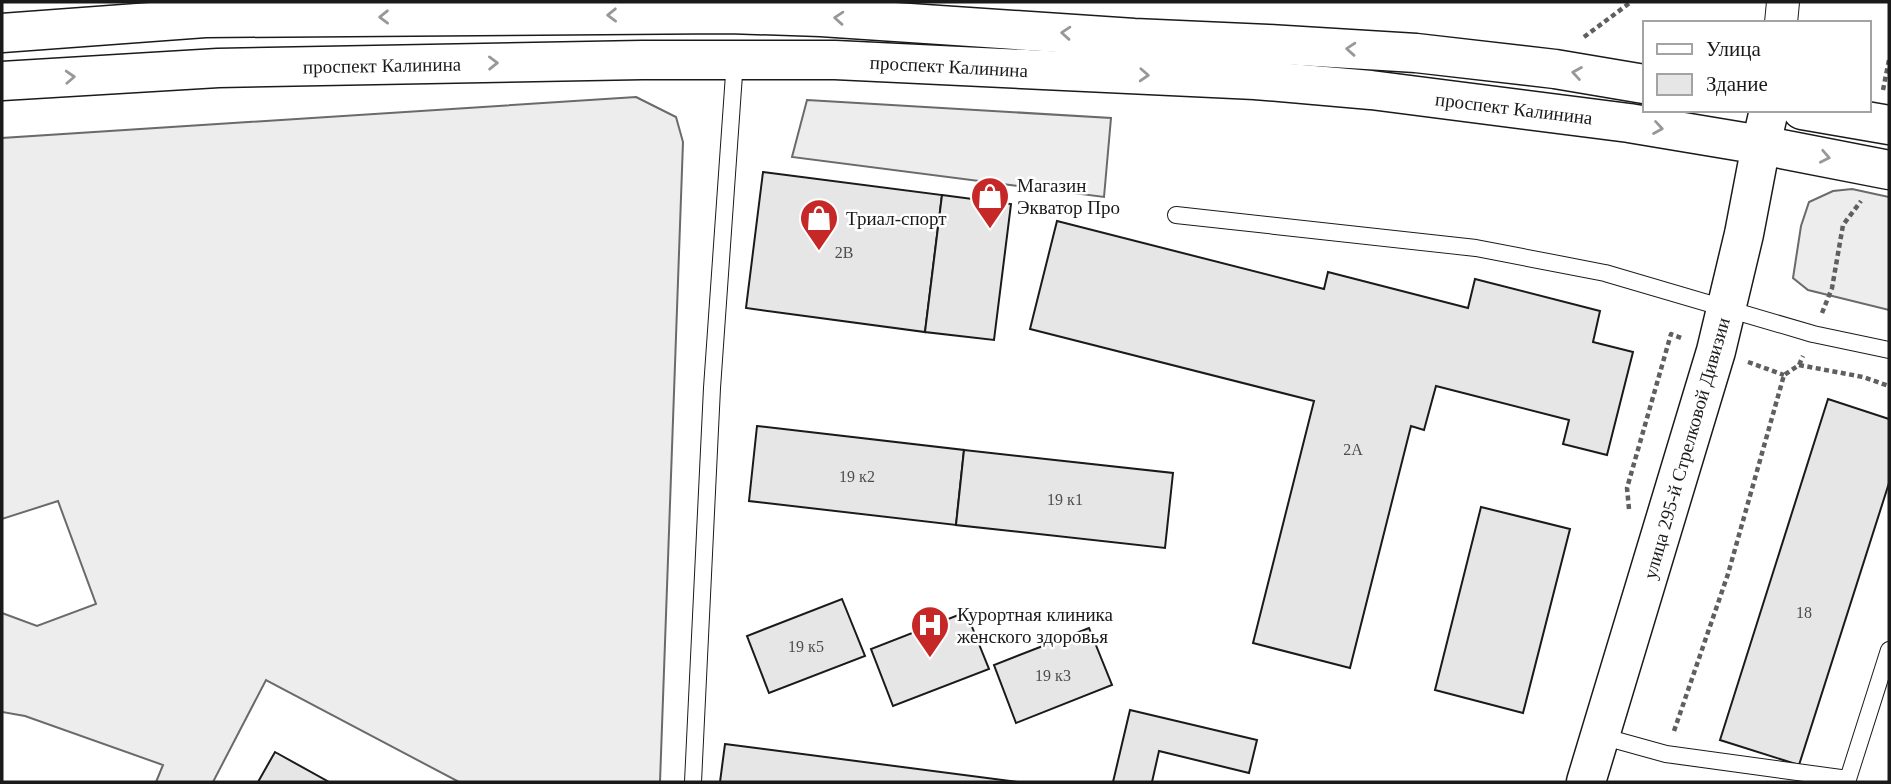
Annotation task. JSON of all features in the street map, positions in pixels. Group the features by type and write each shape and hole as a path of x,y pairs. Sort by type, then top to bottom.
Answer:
{"main road":[{"name":"проспект Калинина","path":"2,33 205,18 755,14 821,16 1134,38 1416,53 1555,69 1643,84"},
{"name":"проспект Калинина","path":"2,81 218,68 835,60 1281,82 1371,90 1615,121 1765,127 1880,168"},
{"path":"1814,112 1883,123"},
{"name":"улица 295-й Стрелковой Дивизии","path":"1586,782 1716,351 1744,234 1765,127"}],"street":[{"path":"1780,21 1783,2"}],"lane":[{"path":"693,782 712,387 735,60"},
{"path":"1176,215 1476,248 1605,272 1813,334 1889,350"},
{"path":"1601,736 1666,754 1848,780 1889,650"}],"path":[{"path":"1583,37 1631,2"},
{"path":"1883,123 1889,60"},
{"path":"1666,754 1727,574 1784,375 1799,365 1832,288 1843,225 1880,168"},
{"path":"1799,365 1863,377 1889,386"}],"shaded area":[{"path":"636,97 676,117 683,142 660,782 459,782 266,680 213,782 156,782 163,765 25,716 2,712 2,613 37,626 96,604 58,501 2,519 2,138"},
{"path":"807,100 1111,118 1104,197 792,157"},
{"path":"1852,189 1889,197 1889,310 1808,290 1793,278 1801,226 1809,202 1833,191"}],"building":[{"path":"763,172 942,195 925,332 746,308"},
{"path":"942,195 1011,204 994,340 925,332"},
{"path":"1057,221 1324,289 1328,272 1468,308 1475,279 1600,311 1593,342 1633,352 1607,455 1563,444 1569,420 1436,386 1424,430 1411,426 1350,668 1253,643 1314,401 1030,329"},
{"path":"1828,399 1889,419 1889,483 1799,765 1720,740"},
{"path":"757,426 964,450 956,525 749,501"},
{"path":"964,450 1173,473 1165,548 956,525"},
{"path":"1481,507 1570,529 1523,713 1435,690"},
{"path":"842,599 865,656 769,693 747,636"},
{"name":"Курортная клиника женского здоровья","path":"966,612 989,669 893,706 871,649"},
{"path":"1089,628 1112,685 1016,723 994,665"},
{"path":"1130,710 1257,740 1249,773 1159,751 1152,782 1113,782"},
{"path":"725,744 1018,782 720,782"},
{"path":"275,752 329,782 258,782"}],"place":[{"name":"Магазин Экватор Про","path":"990,230"},
{"name":"Триал-спорт","path":"819,252"},
{"name":"Курортная клиника женского здоровья","path":"930,659"}]}
